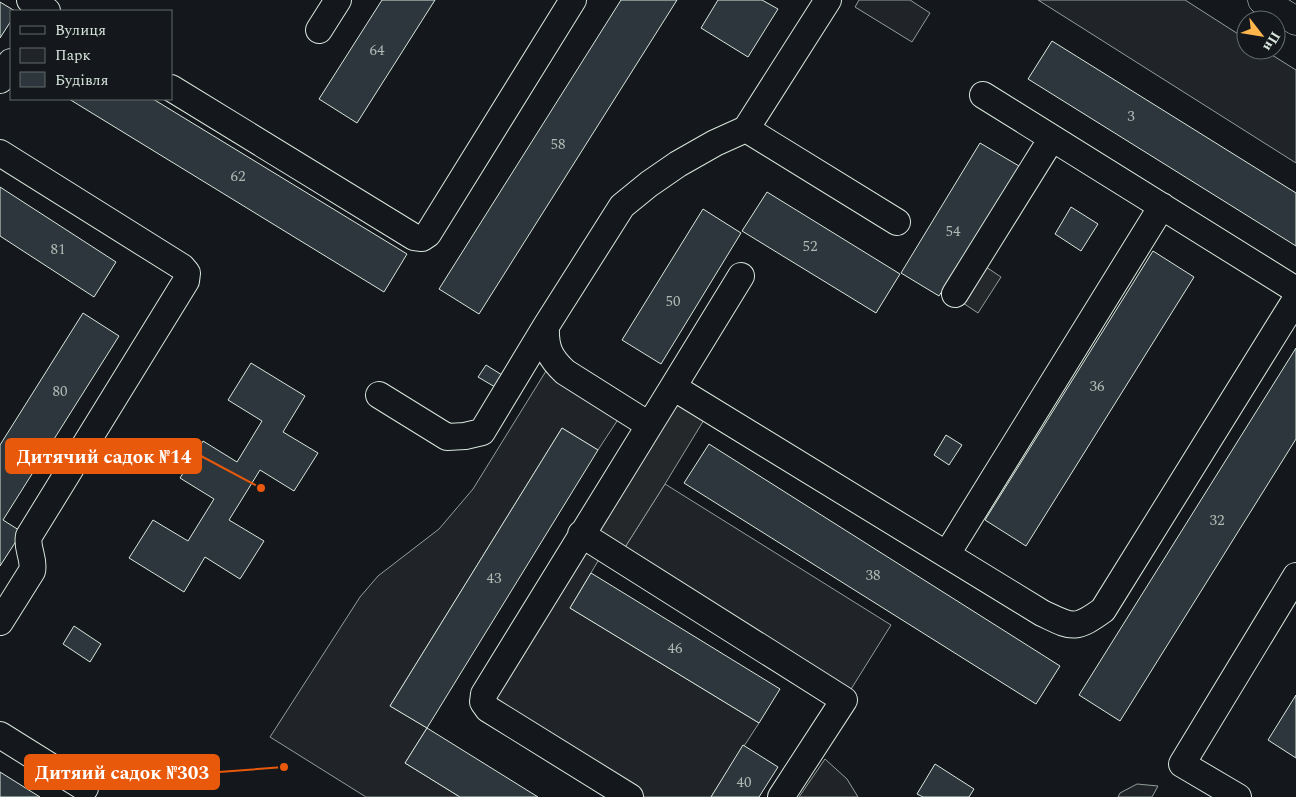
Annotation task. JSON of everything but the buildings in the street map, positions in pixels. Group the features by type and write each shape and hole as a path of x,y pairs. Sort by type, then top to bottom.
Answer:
{"main road":[{"path":"1264,0 1296,22"}],"lane":[{"path":"319,30 338,0"},
{"path":"172,89 414,237 422,238 428,234 573,0"},
{"path":"379,395 447,437 465,436 482,432 622,206 648,184 678,164 715,143 746,129 828,0"},
{"path":"0,80 10,64"},
{"path":"983,95 1296,290"},
{"path":"746,129 897,222"},
{"path":"955,294 1052,138"},
{"path":"0,153 182,267 187,273 186,281 29,536 28,542 33,566 32,571 0,622"},
{"path":"946,554 1162,206"},
{"path":"630,797 488,708 483,702 484,694 742,276"},
{"path":"672,387 1042,613 1069,626 1087,622 1103,610 1296,300"},
{"path":"546,326 546,341 550,354 560,368 649,425"},
{"path":"581,534 844,700 781,797"},
{"path":"1238,797 1182,764 1296,576"},
{"path":"0,735 85,788"}],"green space":[{"path":"859,0 910,0 930,13 912,42 855,7"},
{"path":"1038,0 1185,0 1236,33 1236,60 1280,60 1296,70 1296,163"},
{"path":"546,371 619,418 598,450 562,428 390,706 427,728 405,763 460,797 366,797 270,737 360,597 378,576 439,529 473,489"},
{"path":"665,484 891,625 848,694 622,552"},
{"path":"582,544 601,556 570,608 759,723 711,797 644,797 488,701"},
{"path":"825,759 847,779 858,797 799,797"},
{"path":"1137,784 1158,786 1152,797 1118,797 1120,793"}],"shaded area":[{"path":"980,263 1001,277 978,313 957,299"},
{"path":"673,387 710,410 665,484 622,552 581,534"}],"place":[{"name":"Дитячий садок №14","path":"261,488"},
{"name":"Дитяий садок №303","path":"284,767"}]}
